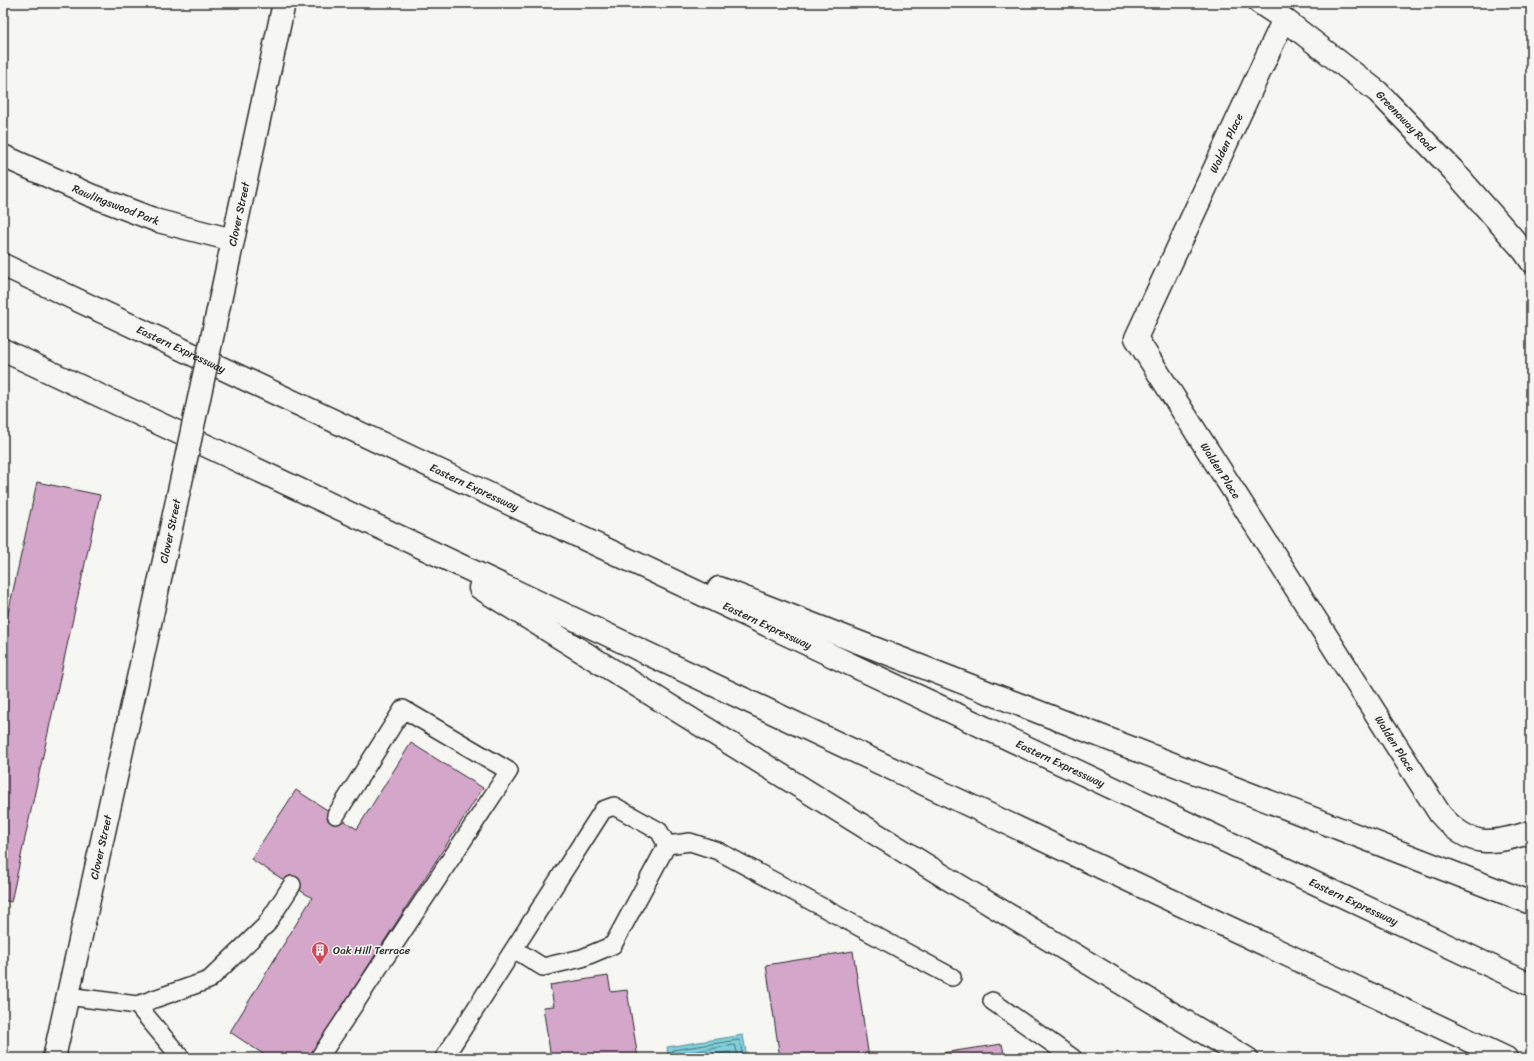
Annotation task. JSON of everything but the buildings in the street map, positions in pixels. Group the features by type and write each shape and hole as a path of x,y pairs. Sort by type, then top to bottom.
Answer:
{"main road":[{"name":"Clover Street","path":"54,1058 165,556 284,3"},
{"name":"Greenaway Road","path":"1260,3 1284,19 1378,92 1529,250"},
{"name":"Walden Place","path":"1284,19 1136,338 1440,814 1451,826 1466,837 1482,841 1507,840 1531,832"},
{"name":"Rawlingswood Park","path":"3,156 90,195 231,250"},
{"name":"Eastern Expressway","path":"3,265 541,520 1531,985"},
{"path":"3,350 1506,1058"},
{"path":"541,520 1531,903"},
{"path":"393,534 950,880 1244,1057"}],"lane":[{"path":"319,1058 509,771 403,709 336,815"},
{"path":"444,1058 603,810 614,806 659,831 667,845"},
{"path":"667,845 690,842 718,851 952,977"},
{"path":"514,949 543,967 582,958 613,944 667,845"},
{"path":"68,996 137,1005 210,980 266,925 292,885"},
{"path":"992,1001 1073,1058"},
{"path":"137,1005 182,1058"}],"water":[{"path":"743,1035 747,1058 668,1058 667,1047"}],"place":[{"name":"Oak Hill Terrace","path":"320,965"}]}
